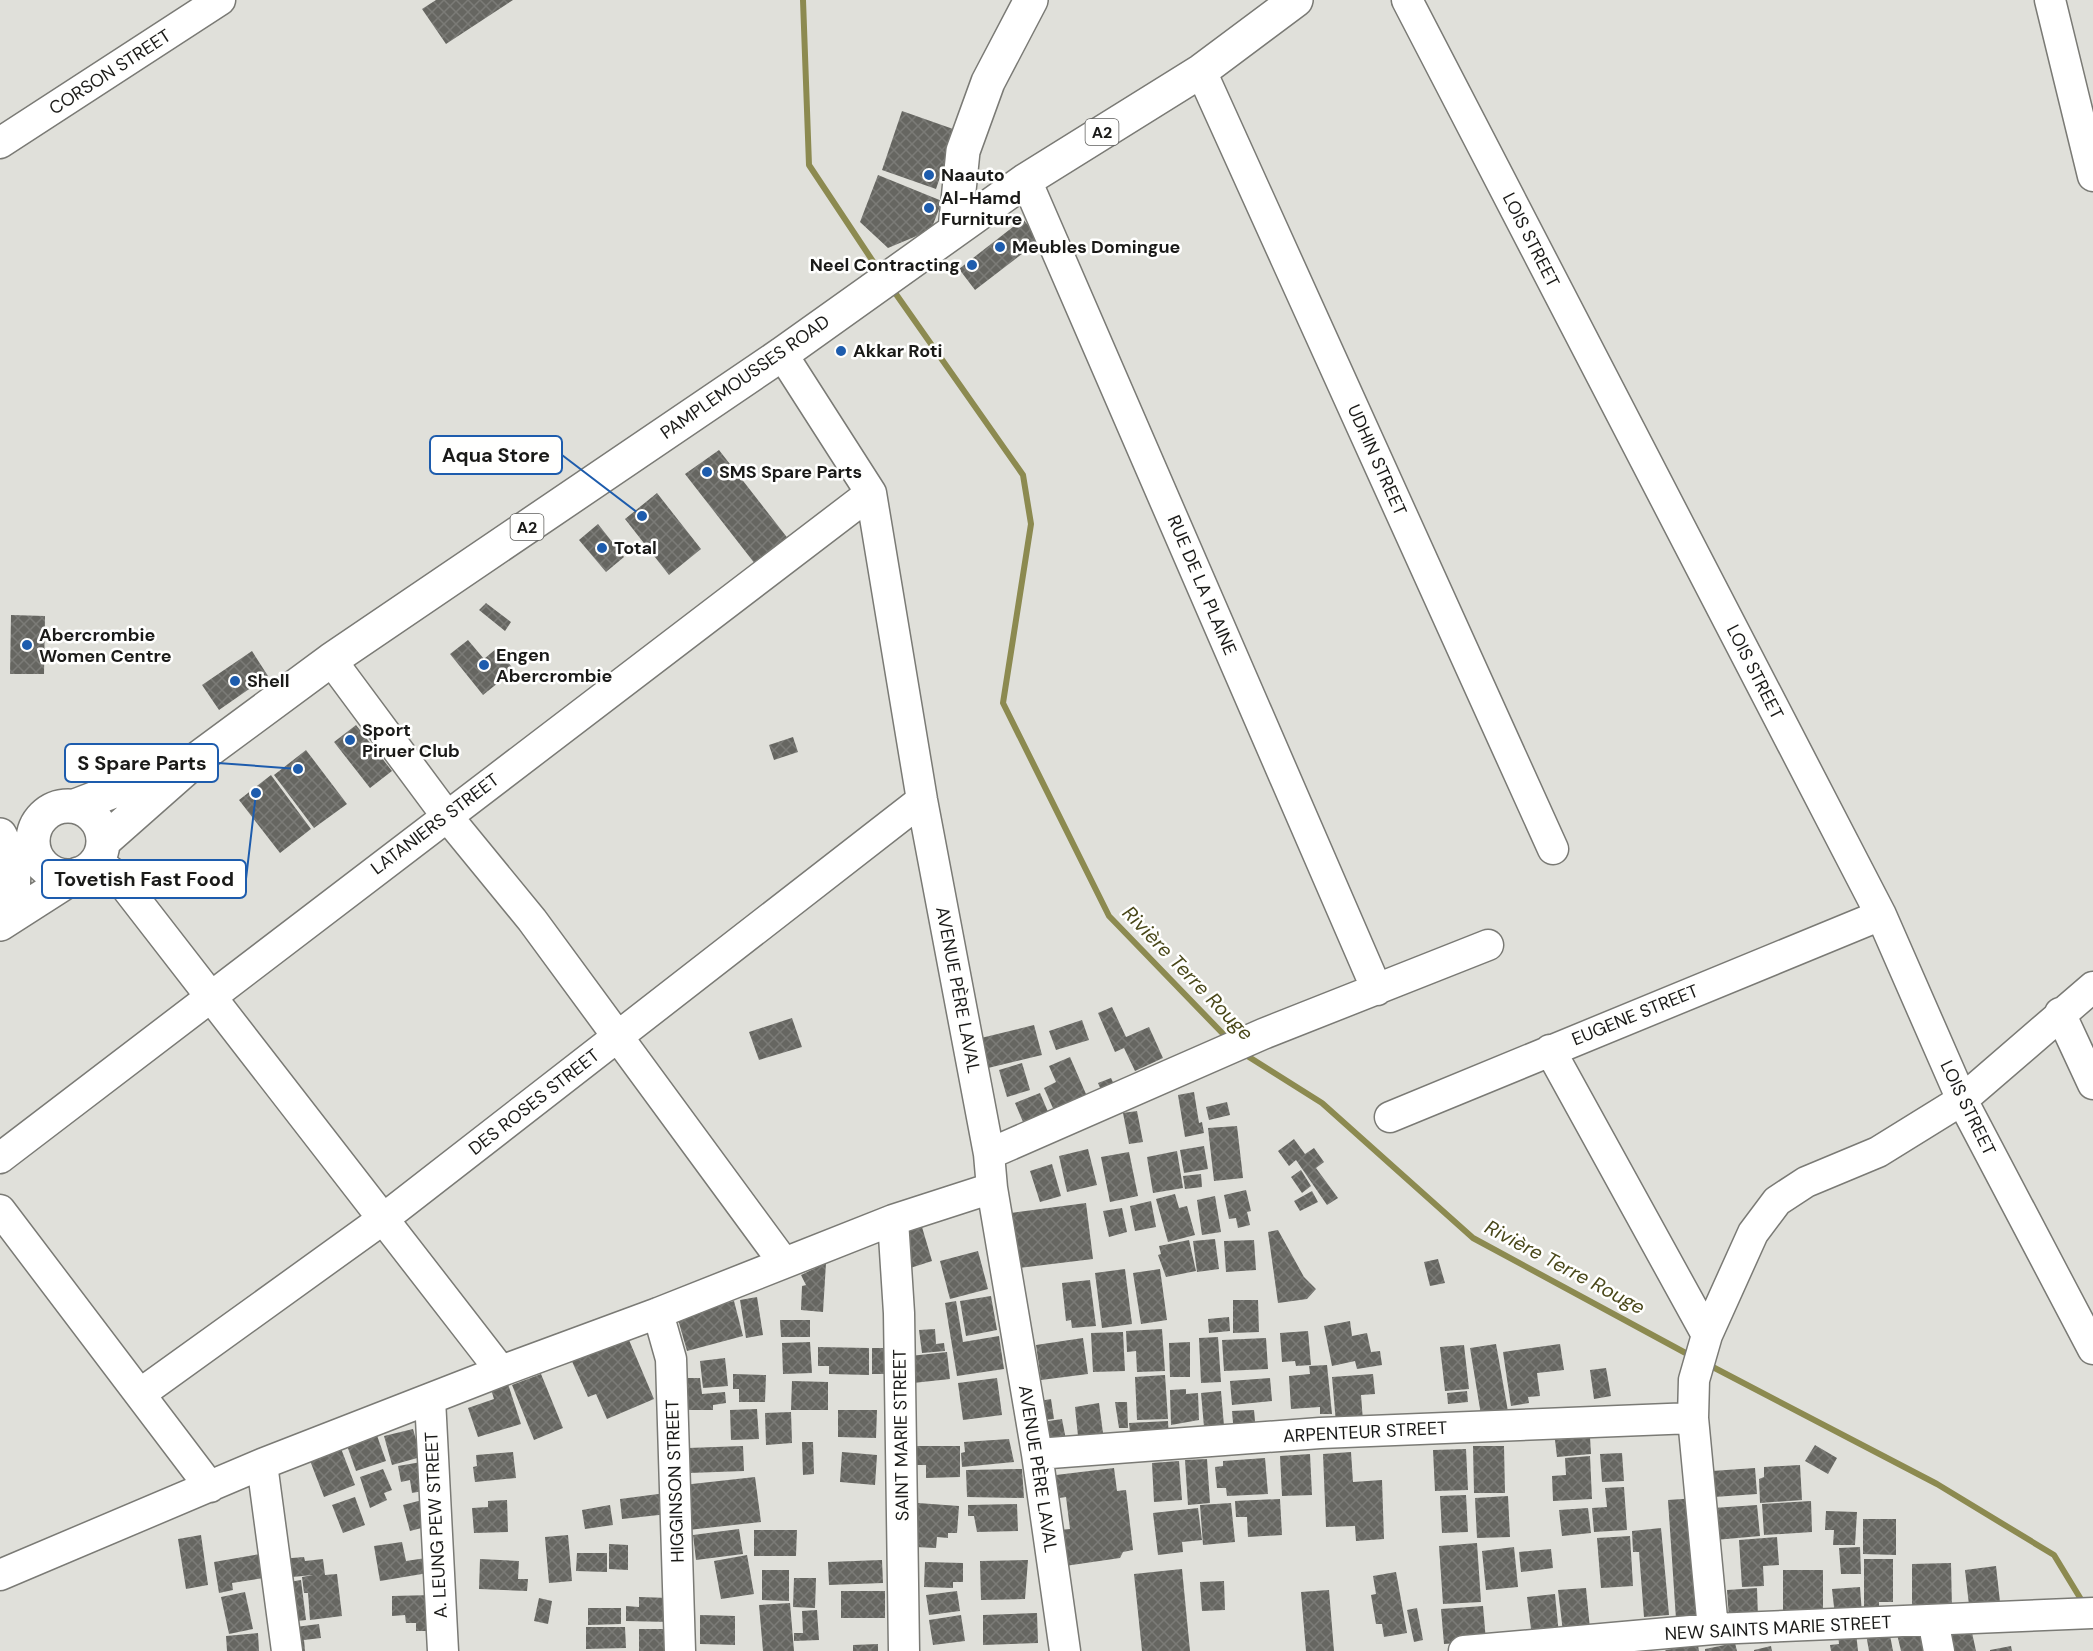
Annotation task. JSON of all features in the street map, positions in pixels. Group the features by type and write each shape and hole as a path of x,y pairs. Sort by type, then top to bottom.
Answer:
{"main road":[{"path":"955,230 963,152 988,82 1031,0"},
{"name":"PAMPLEMOUSSES ROAD","path":"4,917 92,859 197,759 331,660 782,354 1026,180 1201,71 1296,0"},
{"name":"PAMPLEMOUSSES ROAD","path":"60,810 197,759"},
{"path":"0,833 36,856 44,867 60,875 92,859 98,823 92,815 60,810 34,831 36,856 4,917"},
{"name":"A2","path":"0,813 60,810"},
{"path":"0,833 14,864 4,917"}],"street":[{"name":"LOIS STREET","path":"1407,0 1881,915 1962,1100 2093,1348"},
{"path":"2050,0 2093,176"},
{"name":"CORSON STREET","path":"0,143 207,3"},
{"name":"UDHIN STREET","path":"1201,71 1553,849"},
{"name":"RUE DE LA PLAINE","path":"1026,180 1377,990"},
{"name":"AVENUE PÈRE LAVAL","path":"782,354 871,493 922,801 989,1154 992,1188 1036,1454 1065,1651"},
{"name":"LATANIERS STREET","path":"0,1158 446,815 871,493"},
{"path":"331,660 446,815 532,920 784,1263"},
{"name":"DES ROSES STREET","path":"140,1394 383,1219 922,801"},
{"path":"92,859 118,877 501,1371"},
{"name":"EUGENE STREET","path":"1390,1117 1881,915"},
{"path":"989,1154 1218,1056 1263,1034 1488,945"},
{"path":"1713,1629 1693,1418 1701,1356 1753,1233 1777,1201 1806,1182 1878,1152 1962,1100 2060,1013 2093,987"},
{"path":"2060,1013 2093,1084"},
{"path":"1550,1050 1701,1356"},
{"path":"0,1575 262,1464 658,1313 893,1220 992,1188"},
{"path":"0,1210 210,1487"},
{"name":"SAINT MARIE STREET","path":"893,1220 899,1313 904,1651"},
{"name":"HIGGINSON STREET","path":"658,1313 671,1359 680,1651"},
{"name":"A. LEUNG PEW STREET","path":"430,1399 443,1651"},
{"name":"ARPENTEUR STREET","path":"1036,1454 1320,1433 1693,1418"},
{"path":"262,1464 287,1651"},
{"name":"NEW SAINTS MARIE STREET","path":"1464,1651 1713,1629 2093,1613"},
{"path":"1933,1620 1939,1651"}],"building":[{"path":"436,0 513,0 446,44 422,9"},
{"path":"902,111 956,130 936,189 882,170"},
{"path":"878,175 942,201 931,230 888,248 860,222"},
{"path":"1023,219 1040,240 975,290 959,269"},
{"path":"719,450 793,545 759,569 685,474"},
{"path":"657,493 701,549 669,575 625,519"},
{"name":"Total","path":"598,524 624,557 606,572 579,540"},
{"path":"486,603 511,622 505,631 479,610"},
{"name":"Abercrombie Women Centre","path":"11,615 45,616 44,674 10,674"},
{"name":"Engen Abercrombie","path":"468,640 484,659 497,648 514,670 483,695 450,654"},
{"name":"Shell","path":"252,651 268,676 219,710 202,685"},
{"path":"356,725 392,771 370,788 334,742"},
{"path":"793,737 798,752 774,760 769,745"},
{"path":"306,750 347,804 314,828 274,775"},
{"path":"271,775 311,829 280,853 239,800"},
{"path":"1112,1007 1126,1037 1149,1027 1163,1058 1135,1071 1124,1048 1115,1052 1098,1013"},
{"path":"792,1018 802,1047 759,1060 749,1032"},
{"path":"1082,1020 1089,1040 1056,1050 1049,1031"},
{"path":"1034,1025 1042,1055 988,1068 981,1038"},
{"path":"1070,1057 1089,1101 1056,1115 1044,1088 1056,1082 1049,1066"},
{"path":"1022,1063 1030,1090 1007,1097 999,1070"},
{"path":"1111,1078 1117,1091 1104,1097 1098,1083"},
{"path":"1194,1092 1199,1123 1202,1122 1204,1133 1185,1137 1178,1095"},
{"path":"1040,1093 1051,1119 1026,1129 1015,1103"},
{"path":"1227,1102 1230,1115 1209,1120 1206,1107"},
{"path":"1137,1111 1143,1142 1129,1144 1123,1113"},
{"path":"1237,1126 1243,1178 1214,1181 1208,1128"},
{"path":"1294,1139 1305,1154 1314,1148 1324,1162 1316,1168 1338,1198 1327,1205 1296,1160 1289,1166 1278,1151"},
{"path":"1204,1146 1208,1169 1184,1173 1180,1150"},
{"path":"1088,1149 1097,1185 1067,1192 1059,1156"},
{"path":"1177,1151 1183,1188 1153,1193 1147,1157"},
{"path":"1129,1152 1138,1196 1110,1202 1101,1157"},
{"path":"1052,1164 1061,1196 1040,1202 1030,1171"},
{"path":"1301,1170 1311,1186 1302,1193 1291,1177"},
{"path":"1201,1174 1202,1187 1185,1189 1183,1176"},
{"path":"1246,1190 1251,1211 1247,1212 1250,1225 1238,1228 1236,1218 1229,1219 1224,1195"},
{"path":"1312,1191 1318,1202 1300,1211 1294,1201"},
{"path":"1175,1194 1179,1208 1187,1206 1195,1235 1168,1242 1156,1199"},
{"path":"1215,1196 1221,1232 1202,1235 1197,1200"},
{"path":"1151,1201 1156,1227 1135,1231 1130,1206"},
{"path":"1086,1203 1093,1259 1019,1268 1011,1213"},
{"path":"1122,1208 1127,1232 1109,1237 1103,1211"},
{"path":"922,1227 932,1261 901,1271 899,1234"},
{"path":"1278,1230 1304,1277 1316,1289 1307,1299 1278,1303 1268,1232"},
{"path":"1215,1239 1219,1269 1197,1272 1193,1241"},
{"path":"1189,1240 1196,1271 1166,1277 1158,1255 1161,1254 1159,1246"},
{"path":"1254,1240 1256,1270 1226,1272 1224,1241"},
{"path":"978,1251 988,1289 950,1299 940,1261"},
{"path":"1438,1259 1445,1283 1430,1286 1424,1262"},
{"path":"826,1263 823,1312 801,1310 802,1286 806,1285 801,1275"},
{"path":"1125,1269 1132,1324 1102,1328 1095,1273"},
{"path":"1160,1269 1167,1320 1141,1324 1133,1273"},
{"path":"1090,1280 1096,1326 1072,1328 1071,1320 1066,1321 1062,1283"},
{"path":"991,1296 997,1330 966,1336 960,1301"},
{"path":"757,1297 763,1335 746,1338 740,1300"},
{"path":"1233,1300 1258,1300 1259,1332 1233,1333"},
{"path":"734,1301 743,1336 687,1351 677,1316"},
{"path":"956,1301 963,1342 999,1336 1004,1369 957,1376 945,1303"},
{"path":"1229,1317 1230,1331 1209,1333 1208,1319"},
{"path":"780,1320 810,1320 810,1337 781,1337"},
{"path":"1350,1321 1352,1336 1367,1333 1371,1352 1380,1351 1382,1365 1357,1369 1355,1361 1332,1366 1324,1326"},
{"path":"935,1329 936,1344 944,1343 945,1351 922,1353 919,1330"},
{"path":"1162,1329 1165,1371 1137,1372 1136,1351 1127,1352 1126,1331"},
{"path":"1308,1331 1311,1365 1296,1366 1295,1361 1282,1362 1280,1333"},
{"path":"1123,1332 1125,1371 1093,1372 1091,1333"},
{"path":"626,1333 654,1399 607,1419 596,1394 588,1397 570,1357"},
{"path":"1218,1337 1221,1382 1201,1383 1199,1338"},
{"path":"1083,1338 1088,1374 1041,1380 1036,1345"},
{"path":"1266,1338 1268,1369 1224,1371 1222,1340"},
{"path":"810,1342 812,1373 783,1374 782,1343"},
{"path":"1190,1342 1190,1377 1170,1377 1169,1343"},
{"path":"1496,1344 1509,1417 1481,1415 1470,1348"},
{"path":"1560,1344 1564,1370 1537,1373 1540,1396 1528,1397 1529,1403 1511,1406 1503,1352"},
{"path":"1464,1345 1469,1389 1445,1391 1440,1347"},
{"path":"818,1347 869,1348 869,1375 829,1374 829,1366 818,1366"},
{"path":"872,1348 887,1348 887,1374 872,1374"},
{"path":"947,1352 950,1379 913,1383 910,1356"},
{"path":"725,1358 728,1386 703,1388 700,1361"},
{"path":"1327,1365 1332,1414 1320,1414 1320,1407 1291,1409 1289,1376 1310,1374 1309,1366"},
{"path":"1606,1368 1611,1396 1594,1399 1590,1370"},
{"path":"541,1374 563,1428 534,1440 512,1385"},
{"path":"733,1374 766,1375 765,1402 739,1402 739,1389 733,1389"},
{"path":"1373,1374 1375,1394 1361,1395 1363,1421 1336,1423 1332,1377"},
{"path":"1165,1375 1168,1419 1137,1420 1135,1377"},
{"path":"687,1378 700,1378 702,1394 725,1392 726,1403 713,1405 713,1410 688,1410"},
{"path":"997,1378 1002,1415 963,1420 958,1383"},
{"path":"1270,1378 1272,1401 1232,1405 1230,1381"},
{"path":"507,1381 521,1424 478,1437 468,1408 494,1399 490,1386"},
{"path":"792,1381 828,1382 828,1410 791,1410"},
{"path":"1186,1389 1186,1394 1198,1393 1199,1420 1171,1425 1170,1390"},
{"path":"1221,1391 1224,1426 1205,1438 1201,1393"},
{"path":"1467,1391 1468,1402 1448,1404 1447,1393"},
{"path":"1051,1399 1054,1419 1044,1420 1040,1401"},
{"path":"1115,1402 1127,1402 1128,1428 1119,1428"},
{"path":"1099,1403 1103,1433 1078,1436 1075,1407"},
{"path":"757,1409 759,1439 731,1440 730,1410"},
{"path":"838,1410 877,1410 876,1438 838,1437"},
{"path":"1254,1410 1256,1432 1234,1434 1232,1411"},
{"path":"791,1412 792,1443 766,1445 765,1413"},
{"path":"1062,1419 1067,1445 1047,1448 1042,1422"},
{"path":"1168,1421 1169,1441 1131,1443 1129,1423"},
{"path":"374,1427 386,1461 356,1471 344,1437"},
{"path":"413,1429 421,1457 392,1465 384,1436"},
{"path":"1590,1437 1591,1454 1557,1457 1555,1440"},
{"path":"1009,1439 1014,1462 962,1467 961,1453 965,1452 964,1442"},
{"path":"802,1442 813,1442 814,1474 803,1475"},
{"path":"1815,1445 1837,1458 1828,1474 1805,1461"},
{"path":"340,1446 355,1485 324,1497 309,1458"},
{"path":"743,1446 744,1471 689,1473 688,1448"},
{"path":"912,1446 960,1446 960,1477 926,1478 926,1465 912,1465"},
{"path":"1473,1446 1504,1446 1505,1493 1474,1493"},
{"path":"1466,1449 1468,1490 1435,1491 1433,1450"},
{"path":"513,1452 516,1478 475,1482 473,1467 477,1466 476,1455"},
{"path":"842,1452 877,1455 875,1485 840,1482"},
{"path":"1351,1452 1353,1482 1382,1480 1384,1539 1356,1541 1355,1526 1326,1527 1323,1454"},
{"path":"1622,1453 1624,1481 1602,1482 1600,1454"},
{"path":"1310,1454 1312,1495 1282,1496 1280,1456"},
{"path":"1590,1456 1592,1499 1553,1501 1552,1476 1566,1475 1565,1458"},
{"path":"1265,1458 1268,1494 1227,1496 1226,1488 1217,1488 1215,1467 1223,1466 1223,1461"},
{"path":"1207,1459 1210,1503 1188,1505 1185,1460"},
{"path":"427,1461 433,1489 412,1493 410,1480 401,1482 398,1466"},
{"path":"1179,1461 1182,1500 1154,1502 1152,1463"},
{"path":"1800,1465 1802,1500 1760,1503 1759,1479 1764,1477 1764,1467"},
{"path":"1114,1468 1117,1491 1126,1490 1133,1550 1123,1552 1120,1558 1065,1566 1060,1530 1070,1529 1066,1497 1059,1498 1056,1475"},
{"path":"1755,1468 1757,1494 1714,1497 1712,1471"},
{"path":"383,1469 392,1490 384,1493 387,1500 370,1508 360,1477"},
{"path":"1022,1469 1024,1498 967,1497 966,1470"},
{"path":"755,1477 761,1522 688,1530 683,1485"},
{"path":"1624,1487 1627,1530 1594,1532 1592,1508 1607,1507 1605,1488"},
{"path":"666,1493 668,1514 622,1519 620,1499"},
{"path":"1466,1495 1468,1532 1442,1533 1440,1496"},
{"path":"1508,1496 1510,1537 1477,1538 1475,1498"},
{"path":"355,1497 365,1525 343,1533 332,1505"},
{"path":"1697,1498 1705,1617 1676,1619 1668,1500"},
{"path":"426,1499 433,1525 410,1531 403,1505"},
{"path":"1280,1499 1282,1535 1248,1537 1247,1517 1236,1517 1235,1501"},
{"path":"507,1500 508,1532 474,1533 472,1508 488,1507 488,1501"},
{"path":"1811,1501 1812,1532 1764,1535 1762,1504"},
{"path":"918,1503 959,1506 957,1533 948,1533 948,1538 937,1537 936,1548 915,1547"},
{"path":"1231,1503 1235,1542 1203,1545 1200,1505"},
{"path":"1017,1504 1018,1531 977,1532 974,1516 968,1516 968,1505"},
{"path":"610,1505 613,1525 585,1529 582,1510"},
{"path":"1757,1505 1760,1536 1715,1540 1713,1508"},
{"path":"1198,1508 1202,1540 1182,1542 1183,1552 1158,1555 1153,1513"},
{"path":"1588,1508 1591,1533 1562,1536 1559,1510"},
{"path":"1826,1511 1857,1512 1855,1545 1833,1545 1834,1530 1825,1530"},
{"path":"1863,1519 1896,1519 1896,1555 1863,1554"},
{"path":"1661,1528 1669,1615 1644,1617 1639,1552 1633,1552 1632,1531"},
{"path":"739,1529 743,1554 696,1560 693,1535"},
{"path":"754,1530 797,1530 796,1556 754,1556"},
{"path":"201,1535 208,1585 186,1589 178,1539"},
{"path":"568,1535 572,1581 549,1583 545,1537"},
{"path":"1630,1536 1633,1586 1601,1588 1597,1538"},
{"path":"1777,1537 1779,1565 1763,1566 1764,1586 1742,1587 1739,1540"},
{"path":"402,1542 406,1561 426,1558 428,1573 380,1581 374,1546"},
{"path":"1477,1543 1481,1602 1443,1604 1439,1546"},
{"path":"609,1544 628,1545 628,1570 609,1569"},
{"path":"1514,1547 1518,1587 1486,1590 1482,1551"},
{"path":"1860,1547 1861,1574 1841,1574 1839,1548"},
{"path":"1551,1549 1553,1568 1521,1572 1519,1552"},
{"path":"266,1553 270,1577 232,1583 233,1590 219,1593 214,1562"},
{"path":"577,1553 607,1553 607,1572 576,1571"},
{"path":"747,1555 754,1594 721,1599 714,1561"},
{"path":"304,1557 305,1561 323,1559 325,1575 337,1574 342,1616 310,1620 308,1593 304,1593 302,1577 313,1575 282,1578 280,1559"},
{"path":"480,1559 519,1561 518,1579 528,1579 527,1591 479,1589"},
{"path":"1864,1559 1893,1559 1893,1602 1879,1602 1879,1616 1864,1616"},
{"path":"882,1560 883,1583 829,1585 828,1562"},
{"path":"1028,1560 1025,1599 981,1600 980,1561"},
{"path":"925,1562 963,1563 963,1582 953,1582 953,1588 924,1587"},
{"path":"1951,1563 1952,1609 1912,1609 1912,1564"},
{"path":"1996,1566 2000,1602 1969,1605 1965,1570"},
{"path":"1182,1569 1190,1651 1142,1651 1134,1574"},
{"path":"762,1570 789,1570 789,1601 762,1600"},
{"path":"1783,1570 1823,1570 1823,1620 1783,1620"},
{"path":"1396,1572 1407,1633 1384,1637 1382,1624 1376,1624 1371,1595 1376,1594 1373,1576"},
{"path":"794,1578 816,1578 815,1608 793,1607"},
{"path":"301,1580 306,1620 288,1622 283,1583"},
{"path":"1224,1581 1225,1610 1202,1611 1200,1582"},
{"path":"1860,1587 1862,1614 1835,1616 1832,1589"},
{"path":"1586,1588 1590,1629 1563,1632 1558,1590"},
{"path":"1757,1588 1758,1618 1729,1619 1727,1590"},
{"path":"1329,1590 1334,1651 1306,1651 1301,1592"},
{"path":"841,1591 885,1591 885,1618 841,1618"},
{"path":"957,1591 960,1611 929,1615 926,1595"},
{"path":"245,1592 253,1629 229,1634 221,1597"},
{"path":"1555,1594 1559,1635 1532,1637 1527,1597"},
{"path":"433,1595 434,1631 416,1631 416,1623 406,1623 405,1615 392,1616 392,1596"},
{"path":"639,1597 670,1598 669,1622 626,1621 626,1606 639,1607"},
{"path":"539,1598 552,1601 548,1624 534,1621"},
{"path":"790,1603 794,1651 763,1651 759,1605"},
{"path":"1483,1606 1486,1641 1444,1644 1441,1609"},
{"path":"588,1608 621,1608 621,1624 588,1625"},
{"path":"1417,1608 1423,1640 1414,1642 1407,1610"},
{"path":"817,1610 819,1640 794,1641 794,1633 803,1633 802,1611"},
{"path":"1037,1613 1038,1643 983,1645 983,1615"},
{"path":"700,1615 735,1616 735,1645 700,1644"},
{"path":"961,1615 965,1641 933,1645 929,1620"},
{"path":"319,1624 321,1638 304,1640 305,1651 291,1651 288,1628"},
{"path":"586,1627 625,1627 626,1648 586,1649"},
{"path":"1927,1628 1932,1651 1901,1651 1897,1634"},
{"path":"1971,1628 1976,1651 1948,1651 1944,1634"},
{"path":"639,1629 665,1629 666,1651 639,1651"},
{"path":"1889,1630 1893,1651 1869,1651 1866,1634"},
{"path":"1856,1632 1858,1651 1831,1651 1830,1645 1839,1644 1838,1634"},
{"path":"258,1633 259,1651 227,1651 226,1636"},
{"path":"1735,1643 1737,1651 1705,1651 1705,1649"},
{"path":"878,1644 878,1651 853,1651 853,1645"},
{"path":"1698,1645 1699,1651 1665,1650"},
{"path":"1771,1646 1772,1651 1754,1651 1754,1650"},
{"path":"2011,1646 2012,1651 1990,1651 1990,1650"}],"waterway":[{"name":"Rivière Terre Rouge","path":"803,0 809,165 880,272"},
{"name":"Rivière Terre Rouge","path":"891,287 1023,475 1031,524 1003,703 1109,916 1228,1039"},
{"name":"Rivière Terre Rouge","path":"1241,1052 1322,1103 1473,1238 1693,1357"},
{"name":"Rivière Terre Rouge","path":"1707,1364 1937,1484 2054,1555 2082,1601"}],"place":[{"name":"Naauto","path":"929,175"},
{"name":"Al-Hamd Furniture","path":"929,208"},
{"name":"Meubles Domingue","path":"1000,247"},
{"name":"Neel Contracting","path":"972,265"},
{"name":"Akkar Roti","path":"841,351"},
{"name":"SMS Spare Parts","path":"707,472"},
{"name":"Aqua Store","path":"642,516"},
{"name":"Total","path":"602,548"},
{"name":"Abercrombie Women Centre","path":"27,645"},
{"name":"Engen Abercrombie","path":"484,665"},
{"name":"Shell","path":"235,681"},
{"name":"Sport Piruer Club","path":"350,740"},
{"name":"S Spare Parts","path":"298,769"},
{"name":"Tovetish Fast Food","path":"256,793"}]}
